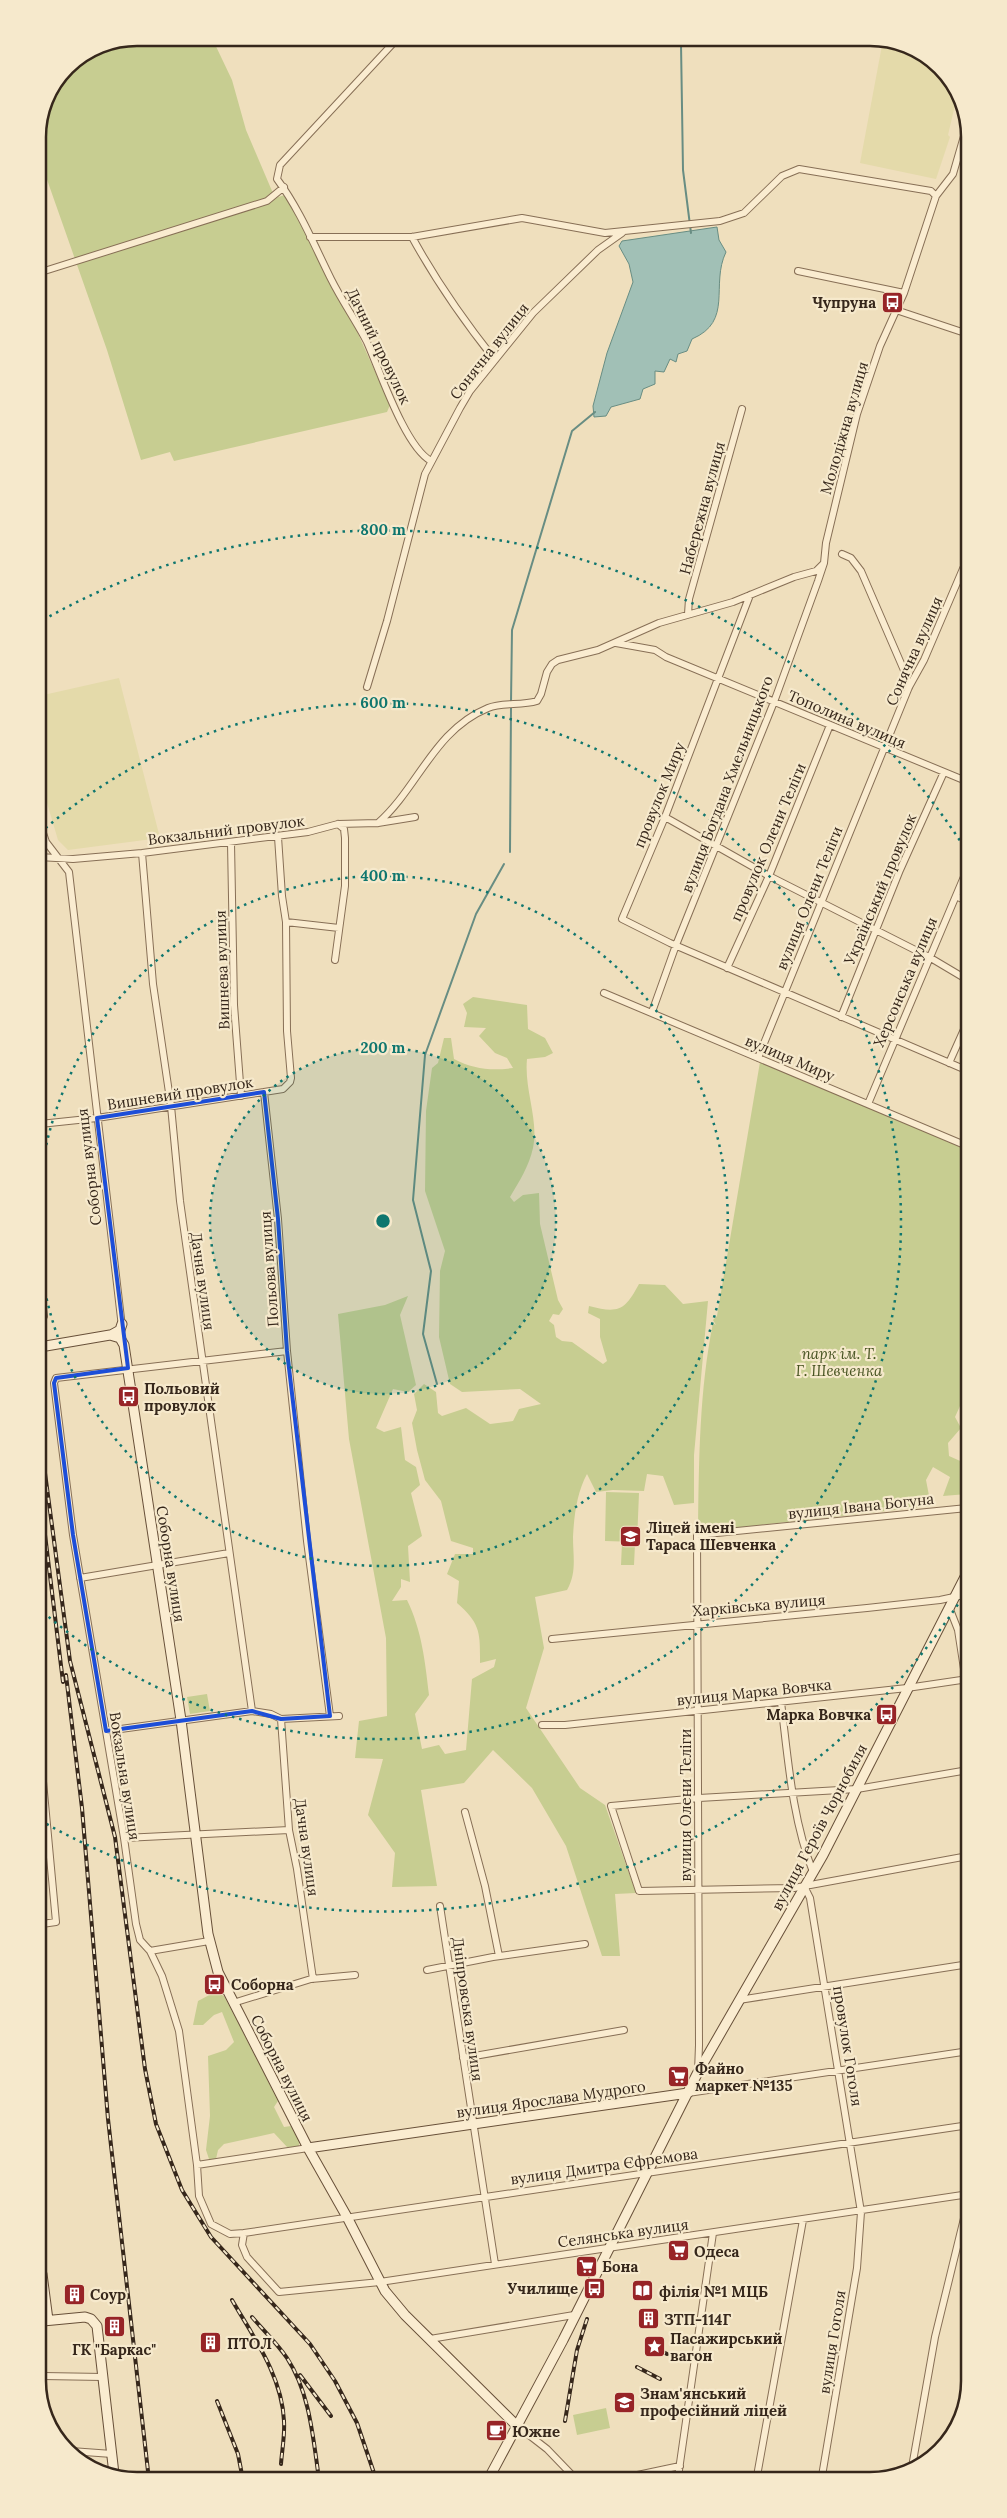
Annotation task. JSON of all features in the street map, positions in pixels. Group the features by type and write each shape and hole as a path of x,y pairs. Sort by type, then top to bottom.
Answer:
{"street":[{"name":"Дачний провулок","path":"391,46 280,164 277,179 284,187 366,341 412,440 422,456 431,461"},
{"name":"Молодіжна вулиця","path":"824,564 826,544 857,414 880,346 904,293 936,196 953,174 961,146"},
{"path":"310,237 412,237 522,218 605,233 623,233 675,224 728,220 750,208 782,176 793,170 806,168 931,191 936,196"},
{"path":"46,270 267,201 284,187"},
{"name":"Сонячна вулиця","path":"367,687 387,621 425,474 470,390 532,314 553,292 598,250 623,233"},
{"path":"412,237 435,279 466,324 495,360"},
{"path":"798,271 904,293"},
{"path":"896,310 961,332"},
{"name":"Набережна вулиця","path":"688,614 690,599 742,409"},
{"path":"842,554 851,558 861,571 906,675 909,687"},
{"path":"378,823 395,805 432,752 466,720 490,707 536,701 541,694 552,664 558,660 598,650 659,623 750,595 794,577 816,571 824,564"},
{"name":"вулиця Богдана Хмельницького","path":"652,1012 676,945 774,702 824,564"},
{"name":"Сонячна вулиця","path":"886,748 909,687 924,660 961,573"},
{"name":"провулок Миру","path":"676,945 623,920 623,914 665,817 750,595"},
{"path":"616,643 655,650 666,657 718,679"},
{"name":"Тополина вулиця","path":"718,679 961,779"},
{"name":"провулок Олени Теліги","path":"727,968 769,876 830,725"},
{"name":"вулиця Олени Теліги","path":"758,1058 886,748"},
{"name":"Український провулок","path":"840,1017 944,772"},
{"name":"Вокзальний провулок","path":"46,857 73,859 142,853 278,837 338,824 378,823 415,817"},
{"path":"665,817 769,876 929,957 961,976"},
{"path":"335,960 345,886 344,829 338,824"},
{"path":"264,1092 283,1088 290,1082 287,1031 286,922 282,896 278,837"},
{"name":"Соборна вулиця","path":"46,842 69,872 124,1344 181,1720 210,1941 218,1972 308,2148 347,2217 380,2282 396,2306 516,2425"},
{"name":"Вишнева вулиця","path":"230,843 234,1005 241,1096"},
{"name":"Дачна вулиця","path":"142,853 153,984 171,1106 180,1201 252,1711"},
{"name":"Херсонська вулиця","path":"868,1104 893,1040 961,884"},
{"path":"956,896 961,899"},
{"path":"286,922 339,928"},
{"path":"676,945 961,1068"},
{"name":"вулиця Миру","path":"604,993 961,1143"},
{"path":"949,1063 961,1036"},
{"name":"Вишневий провулок","path":"46,1123 97,1118 264,1092"},
{"name":"Польова вулиця","path":"264,1092 278,1219 287,1351 307,1541 330,1716"},
{"path":"46,1346 110,1335 120,1330 122,1324"},
{"path":"110,1335 120,1338 124,1344"},
{"path":"128,1369 287,1351"},
{"name":"Вокзальна вулиця","path":"128,1369 56,1378 54,1383 80,1578 124,1838 136,1924 140,1940 150,1952 162,1976 179,2031 197,2165 199,2196 211,2224 230,2234 244,2232"},
{"name":"вулиця Івана Богуна","path":"697,1535 961,1509"},
{"name":"вулиця Олени Теліги","path":"697,1535 699,1711 699,2045 697,2074"},
{"path":"80,1578 229,1553"},
{"name":"вулиця Героїв Чорнобиля","path":"688,2093 697,2074 813,1872 961,1584"},
{"name":"Харківська вулиця","path":"552,1639 866,1608 961,1595"},
{"path":"949,1608 958,1630 961,1646"},
{"name":"вулиця Марка Вовчка","path":"542,1725 699,1711 907,1688 961,1680"},
{"path":"781,1702 793,1793 805,1853 813,1872"},
{"path":"106,1731 252,1711 271,1714 281,1718 339,1716"},
{"name":"Дачна вулиця","path":"281,1718 289,1830 297,1869 313,1979"},
{"path":"961,1771 857,1789 699,1798 611,1806 639,1890 804,1886 961,1857"},
{"path":"465,1812 485,1886 499,1956"},
{"path":"46,1814 56,1922 46,1923"},
{"path":"124,1838 289,1830"},
{"name":"провулок Гоголя","path":"804,1886 810,1898 826,1986 861,2212"},
{"name":"Дніпровська вулиця","path":"440,1906 495,2264"},
{"path":"150,1952 210,1941"},
{"path":"427,1970 499,1956 584,1944"},
{"path":"739,2000 961,1965"},
{"path":"233,2003 313,1979 355,1975"},
{"path":"463,2058 624,2030"},
{"name":"вулиця Ярослава Мудрого","path":"197,2165 961,2052"},
{"path":"492,2472 688,2093"},
{"name":"вулиця Дмитра Єфремова","path":"244,2232 961,2126"},
{"name":"Селянська вулиця","path":"244,2232 242,2245 247,2257 279,2292 380,2282 609,2247 861,2212 961,2195"},
{"name":"вулиця Гоголя","path":"823,2472 857,2268 861,2212"},
{"path":"758,2472 803,2220"},
{"path":"913,2460 935,2337 961,2231"},
{"path":"679,2472 713,2233"},
{"path":"430,2340 574,2316"},
{"path":"46,2320 85,2317 95,2322 99,2331 113,2468"},
{"path":"46,2376 103,2377"},
{"path":"516,2425 569,2472"},
{"path":"81,2453 112,2454"},
{"path":"652,2472 680,2466"}],"highlighted area":[{"path":"264,1092 278,1219 287,1351 330,1716 281,1719 252,1711 106,1731 73,1535 54,1383 56,1378 128,1368 97,1118"}],"shaded area":[{"path":"882,47 899,51 925,65 934,73 942,82 955,105 948,135 950,137 936,179 860,163"},
{"path":"119,678 160,838 68,850 58,840 46,800 46,694"}],"green space":[{"path":"138,46 216,46 232,80 246,130 275,198 285,195 355,327 390,405 387,412 174,461 170,452 141,460 107,350 46,177 46,132 49,114 56,97 69,77 82,65 103,53 120,48"},
{"path":"473,997 527,1005 528,1029 545,1038 553,1053 545,1057 527,1059 534,1127 533,1148 523,1174 510,1197 514,1202 523,1195 539,1193 540,1224 558,1300 563,1309 559,1315 553,1314 549,1321 554,1325 556,1337 562,1341 572,1342 603,1364 607,1361 600,1337 600,1319 588,1313 589,1306 608,1310 620,1308 630,1300 639,1284 665,1285 683,1304 708,1301 694,1455 694,1503 674,1505 663,1476 647,1474 644,1491 613,1490 596,1492 587,1474 578,1496 575,1513 574,1558 570,1584 567,1590 535,1597 544,1648 526,1708 580,1788 605,1805 636,1893 615,1894 620,1956 602,1956 566,1846 532,1788 493,1750 464,1783 421,1790 437,1886 392,1887 395,1853 368,1815 383,1759 355,1758 359,1721 387,1716 386,1638 349,1439 338,1314 385,1305 408,1296 400,1315 416,1385 408,1392 393,1389 376,1428 384,1432 401,1427 405,1460 416,1467 420,1485 411,1493 422,1536 408,1546 410,1582 401,1579 401,1587 392,1601 407,1600 422,1646 429,1695 415,1714 422,1749 439,1745 445,1754 466,1750 472,1679 494,1667 496,1659 480,1663 478,1630 471,1617 457,1603 459,1581 447,1574 455,1554 473,1554 473,1548 451,1541 441,1501 425,1480 412,1423 417,1410 414,1394 424,1384 436,1392 438,1413 442,1416 466,1408 490,1424 513,1421 519,1409 541,1404 520,1389 462,1392 450,1384 439,1337 440,1271 445,1251 425,1191 426,1111 432,1068 438,1063 444,1038 451,1038 454,1059 482,1068 513,1068 507,1058 495,1053 479,1036 486,1028 464,1027 467,1013 463,1004"},
{"name":"парк ім. Т. Г. Шевченка","path":"760,1062 961,1146 961,1406 955,1417 961,1428 948,1443 949,1456 961,1461 961,1494 943,1496 950,1477 933,1467 926,1480 931,1506 698,1532 702,1401 713,1323 716,1325 713,1320 717,1316"},
{"path":"606,1492 639,1493 637,1542 605,1541"},
{"path":"622,1543 635,1544 634,1565 621,1565"},
{"path":"207,1694 210,1711 190,1714 187,1697"},
{"path":"215,1992 224,1996 278,2101 274,2107 284,2127 291,2126 299,2140 299,2146 288,2148 274,2133 224,2144 218,2150 216,2159 209,2159 206,2150 210,2116 208,2056 226,2050 234,2042 222,2012 214,2015 203,2025 193,2025 198,2001"},
{"path":"606,2408 610,2428 577,2435 573,2415"}],"water":[{"path":"717,227 719,240 726,252 720,277 717,312 713,322 705,331 692,339 687,351 678,354 676,362 670,359 664,372 655,371 655,384 643,389 640,399 611,407 606,416 594,417 593,406 607,353 633,282 629,264 619,246 622,241"}],"waterway":[{"path":"681,46 683,170 691,233"},
{"path":"511,702 512,630 572,431 595,412"},
{"path":"510,852 511,707"},
{"path":"437,1384 423,1334 431,1271 413,1200 425,1055 476,914 504,864"}],"railway":[{"path":"46,1481 70,1661 115,1837 145,2069 156,2124 182,2190 211,2237 310,2344 335,2381 357,2423 374,2472"},
{"path":"46,1543 63,1682"},
{"path":"66,1675 82,1808 108,2119 148,2472"},
{"path":"232,2300 266,2358 278,2388 284,2421 281,2464"},
{"path":"252,2317 283,2352 301,2386 309,2416 318,2472"},
{"path":"565,2421 577,2350 587,2319"},
{"path":"648,2344 667,2354"},
{"path":"637,2367 660,2379"},
{"path":"300,2375 331,2416"},
{"path":"217,2401 238,2454 241,2472"}],"place":[{"name":"Чупруна","path":"892,302"},
{"name":"Польовий провулок","path":"128,1397"},
{"name":"Ліцей імені Тараса Шевченка","path":"630,1536"},
{"name":"Марка Вовчка","path":"887,1714"},
{"name":"Соборна","path":"215,1984"},
{"name":"Файно маркет №135","path":"679,2077"},
{"name":"Одеса","path":"678,2251"},
{"name":"Бона","path":"586,2266"},
{"name":"Училище","path":"594,2288"},
{"name":"філія №1 МЦБ","path":"643,2291"},
{"name":"Соур","path":"74,2294"},
{"name":"ЗТП-114Г","path":"648,2319"},
{"name":"ГК \"Баркас\"","path":"114,2326"},
{"name":"ПТОЛ","path":"211,2343"},
{"name":"Пасажирський вагон","path":"654,2347"},
{"name":"Знам'янський професійний ліцей","path":"624,2402"},
{"name":"Южне","path":"496,2431"}]}
